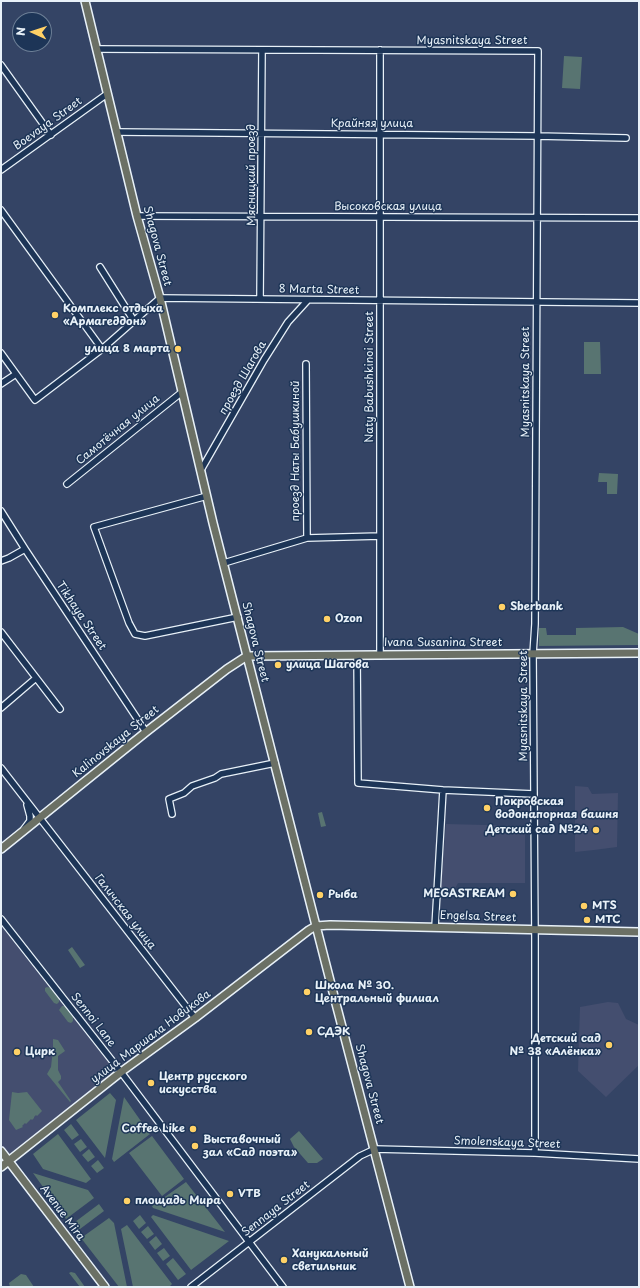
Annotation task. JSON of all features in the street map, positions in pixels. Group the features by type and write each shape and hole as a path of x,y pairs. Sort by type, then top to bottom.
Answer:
{"main road":[{"name":"Shagova Street","path":"85,1 137,216 160,298 247,656 410,1287"},
{"name":"Ivana Susanina Street","path":"247,656 639,653"},
{"name":"Kalinovskaya Street","path":"1,849 146,732 227,669 247,656"},
{"name":"Engelsa Street","path":"316,926 330,925 639,932"},
{"name":"улица Маршала Новикова","path":"1,1168 121,1072 316,926"},
{"name":"Avenue Mira","path":"1,1151 105,1287"}],"street":[{"name":"Myasnitskaya Street","path":"96,49 538,51 535,624 533,654 535,1153"},
{"name":"Мясницкий проезд","path":"260,299 262,50"},
{"name":"Naty Babushkinoi Street","path":"380,50 380,655"},
{"path":"1,65 51,135"},
{"name":"Boevaya Street","path":"1,170 107,94"},
{"name":"Крайняя улица","path":"117,132 626,138"},
{"path":"1,210 102,349"},
{"name":"Высоковская улица","path":"137,216 639,218"},
{"path":"100,267 134,321"},
{"path":"1,353 34,400 102,349 160,298"},
{"name":"8 Marta Street","path":"160,298 639,303"},
{"name":"проезд Шагова","path":"201,470 264,360 288,322 308,300"},
{"name":"проезд Наты Бабушкиной","path":"306,364 307,538"},
{"path":"1,384 16,374"},
{"name":"Самотёчная улица","path":"67,484 182,392"},
{"path":"207,496 94,527 129,623 135,634 145,636 238,617"},
{"name":"Tikhaya Street","path":"1,511 146,732"},
{"path":"224,563 307,538 380,536"},
{"path":"1,561 25,549"},
{"path":"1,632 60,709"},
{"path":"357,655 358,783 443,790 534,794"},
{"path":"1,708 36,678"},
{"path":"172,814 170,799 184,793 192,786 216,778 221,774 275,763"},
{"path":"1,768 22,796 29,809 30,821 21,834"},
{"path":"435,927 443,790"},
{"name":"Галичская улица","path":"22,796 195,1018"},
{"name":"Sennoi Lane","path":"1,919 121,1072 283,1287"},
{"name":"Smolenskaya Street","path":"375,1149 535,1153 639,1159"},
{"name":"Sennaya Street","path":"191,1287 360,1156 375,1149"}],"shaded area":[{"name":"Детский сад №24","path":"575,786 588,787 592,794 618,793 617,847 575,852"},
{"path":"446,824 525,826 525,883 458,883 450,898 440,898"},
{"path":"1,926 115,1071 9,1155 1,1144"},
{"name":"Детский сад № 38 «Алёнка»","path":"608,1002 618,1003 626,1019 639,1025 639,1065 606,1097 578,1071 580,1007"}],"green space":[{"path":"564,56 582,57 580,89 562,88"},
{"path":"584,342 600,342 601,374 584,374"},
{"path":"599,473 618,474 617,494 607,494 607,482 598,482"},
{"path":"623,627 639,634 639,645 539,646 539,628 546,628 547,635 576,635 576,628"},
{"path":"322,812 326,826 321,827 318,813"},
{"path":"72,947 85,965 80,968 68,950"},
{"path":"45,988 50,988 59,998 59,1002 57,1004 54,1003 45,991"},
{"path":"62,1006 65,1006 73,1017 73,1021 71,1023 68,1022 59,1010"},
{"path":"53,1039 58,1040 65,1051 58,1056 58,1070 61,1079 58,1082 71,1101 70,1102 47,1074 51,1067"},
{"path":"12,1092 27,1092 42,1111 32,1120 31,1119 26,1124 25,1123 22,1126 23,1127 16,1130 9,1120"},
{"path":"110,1093 116,1100 105,1158 76,1120"},
{"path":"124,1097 150,1134 114,1162 112,1159"},
{"path":"71,1124 79,1135 72,1140 64,1130"},
{"path":"299,1131 323,1159 317,1163 308,1163 294,1147 290,1139"},
{"path":"58,1134 91,1179 86,1183 43,1169 33,1154"},
{"path":"152,1136 184,1179 162,1196 129,1153"},
{"path":"81,1139 87,1147 80,1152 74,1144"},
{"path":"89,1149 95,1157 88,1162 82,1155"},
{"path":"98,1160 104,1168 97,1173 91,1166"},
{"path":"33,1173 88,1190 94,1198 66,1219"},
{"path":"186,1182 225,1232 153,1208 152,1206"},
{"path":"99,1204 104,1211 76,1232 71,1225"},
{"path":"140,1215 146,1223 139,1229 133,1221"},
{"path":"153,1215 229,1241 191,1270 151,1217"},
{"path":"109,1218 114,1223 127,1287 119,1287 81,1238"},
{"path":"127,1225 172,1284 169,1287 133,1287 121,1229"},
{"path":"148,1226 154,1234 147,1239 141,1232"},
{"path":"156,1236 162,1244 155,1250 149,1242"},
{"path":"164,1248 170,1256 163,1261 157,1253"},
{"path":"173,1258 186,1274 178,1280 166,1264"},
{"path":"69,1273 75,1273 85,1287 80,1287"},
{"path":"21,1274 26,1275 34,1287 10,1287 9,1283"}],"place":[{"name":"Комплекс отдыха «Армагеддон»","path":"55,315"},
{"name":"улица 8 марта","path":"178,349"},
{"name":"Sberbank","path":"502,607"},
{"name":"Ozon","path":"327,619"},
{"name":"улица Шагова","path":"278,665"},
{"name":"Покровская водонапорная башня","path":"487,808"},
{"name":"Детский сад №24","path":"596,830"},
{"name":"MEGASTREAM","path":"513,894"},
{"name":"Рыба","path":"320,895"},
{"name":"MTS","path":"584,906"},
{"name":"МТС","path":"587,920"},
{"name":"Школа № 30. Центральный филиал","path":"307,992"},
{"name":"СДЭК","path":"309,1032"},
{"name":"Детский сад № 38 «Алёнка»","path":"609,1045"},
{"name":"Цирк","path":"17,1052"},
{"name":"Центр русского искусства","path":"151,1083"},
{"name":"Coffee Like","path":"193,1129"},
{"name":"Выставочный зал «Сад поэта»","path":"195,1146"},
{"name":"VTB","path":"230,1194"},
{"name":"площадь Мира","path":"127,1201"},
{"name":"Ханукальный светильник","path":"284,1260"}]}
